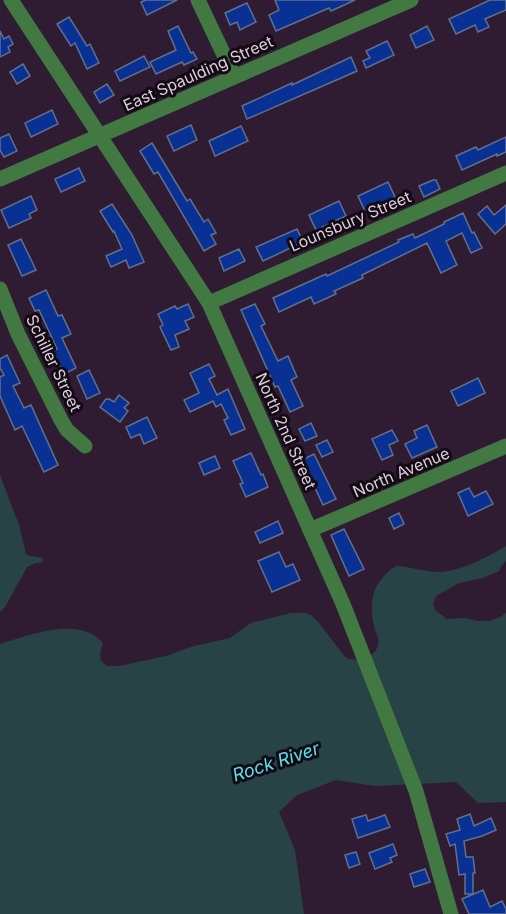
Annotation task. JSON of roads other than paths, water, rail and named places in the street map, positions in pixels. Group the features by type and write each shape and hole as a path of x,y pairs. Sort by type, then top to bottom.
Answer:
{"street":[{"name":"North 2nd Street","path":"11,0 209,303 360,646 416,791 451,914"},
{"path":"198,0 234,76"},
{"name":"East Spaulding Street","path":"0,179 411,0"},
{"name":"Lounsbury Street","path":"209,303 506,173"},
{"name":"Schiller Street","path":"0,289 18,334 61,420 85,446"},
{"name":"North Avenue","path":"310,530 506,446"}],"water":[{"path":"0,475 19,525 26,554 43,558 43,562 27,567 0,612"},
{"name":"Rock River","path":"506,546 506,561 499,571 483,578 459,583 436,596 433,603 435,610 447,619 465,618 489,621 506,613 506,802 478,803 456,782 374,786 336,780 297,795 279,812 295,850 304,914 0,914 0,644 39,632 81,630 93,635 103,643 100,653 101,661 107,666 119,666 230,638 251,623 291,613 306,613 319,623 345,657 360,659 370,656 377,649 378,640 372,605 376,587 389,570 397,566 435,572 448,571 474,563"}]}
